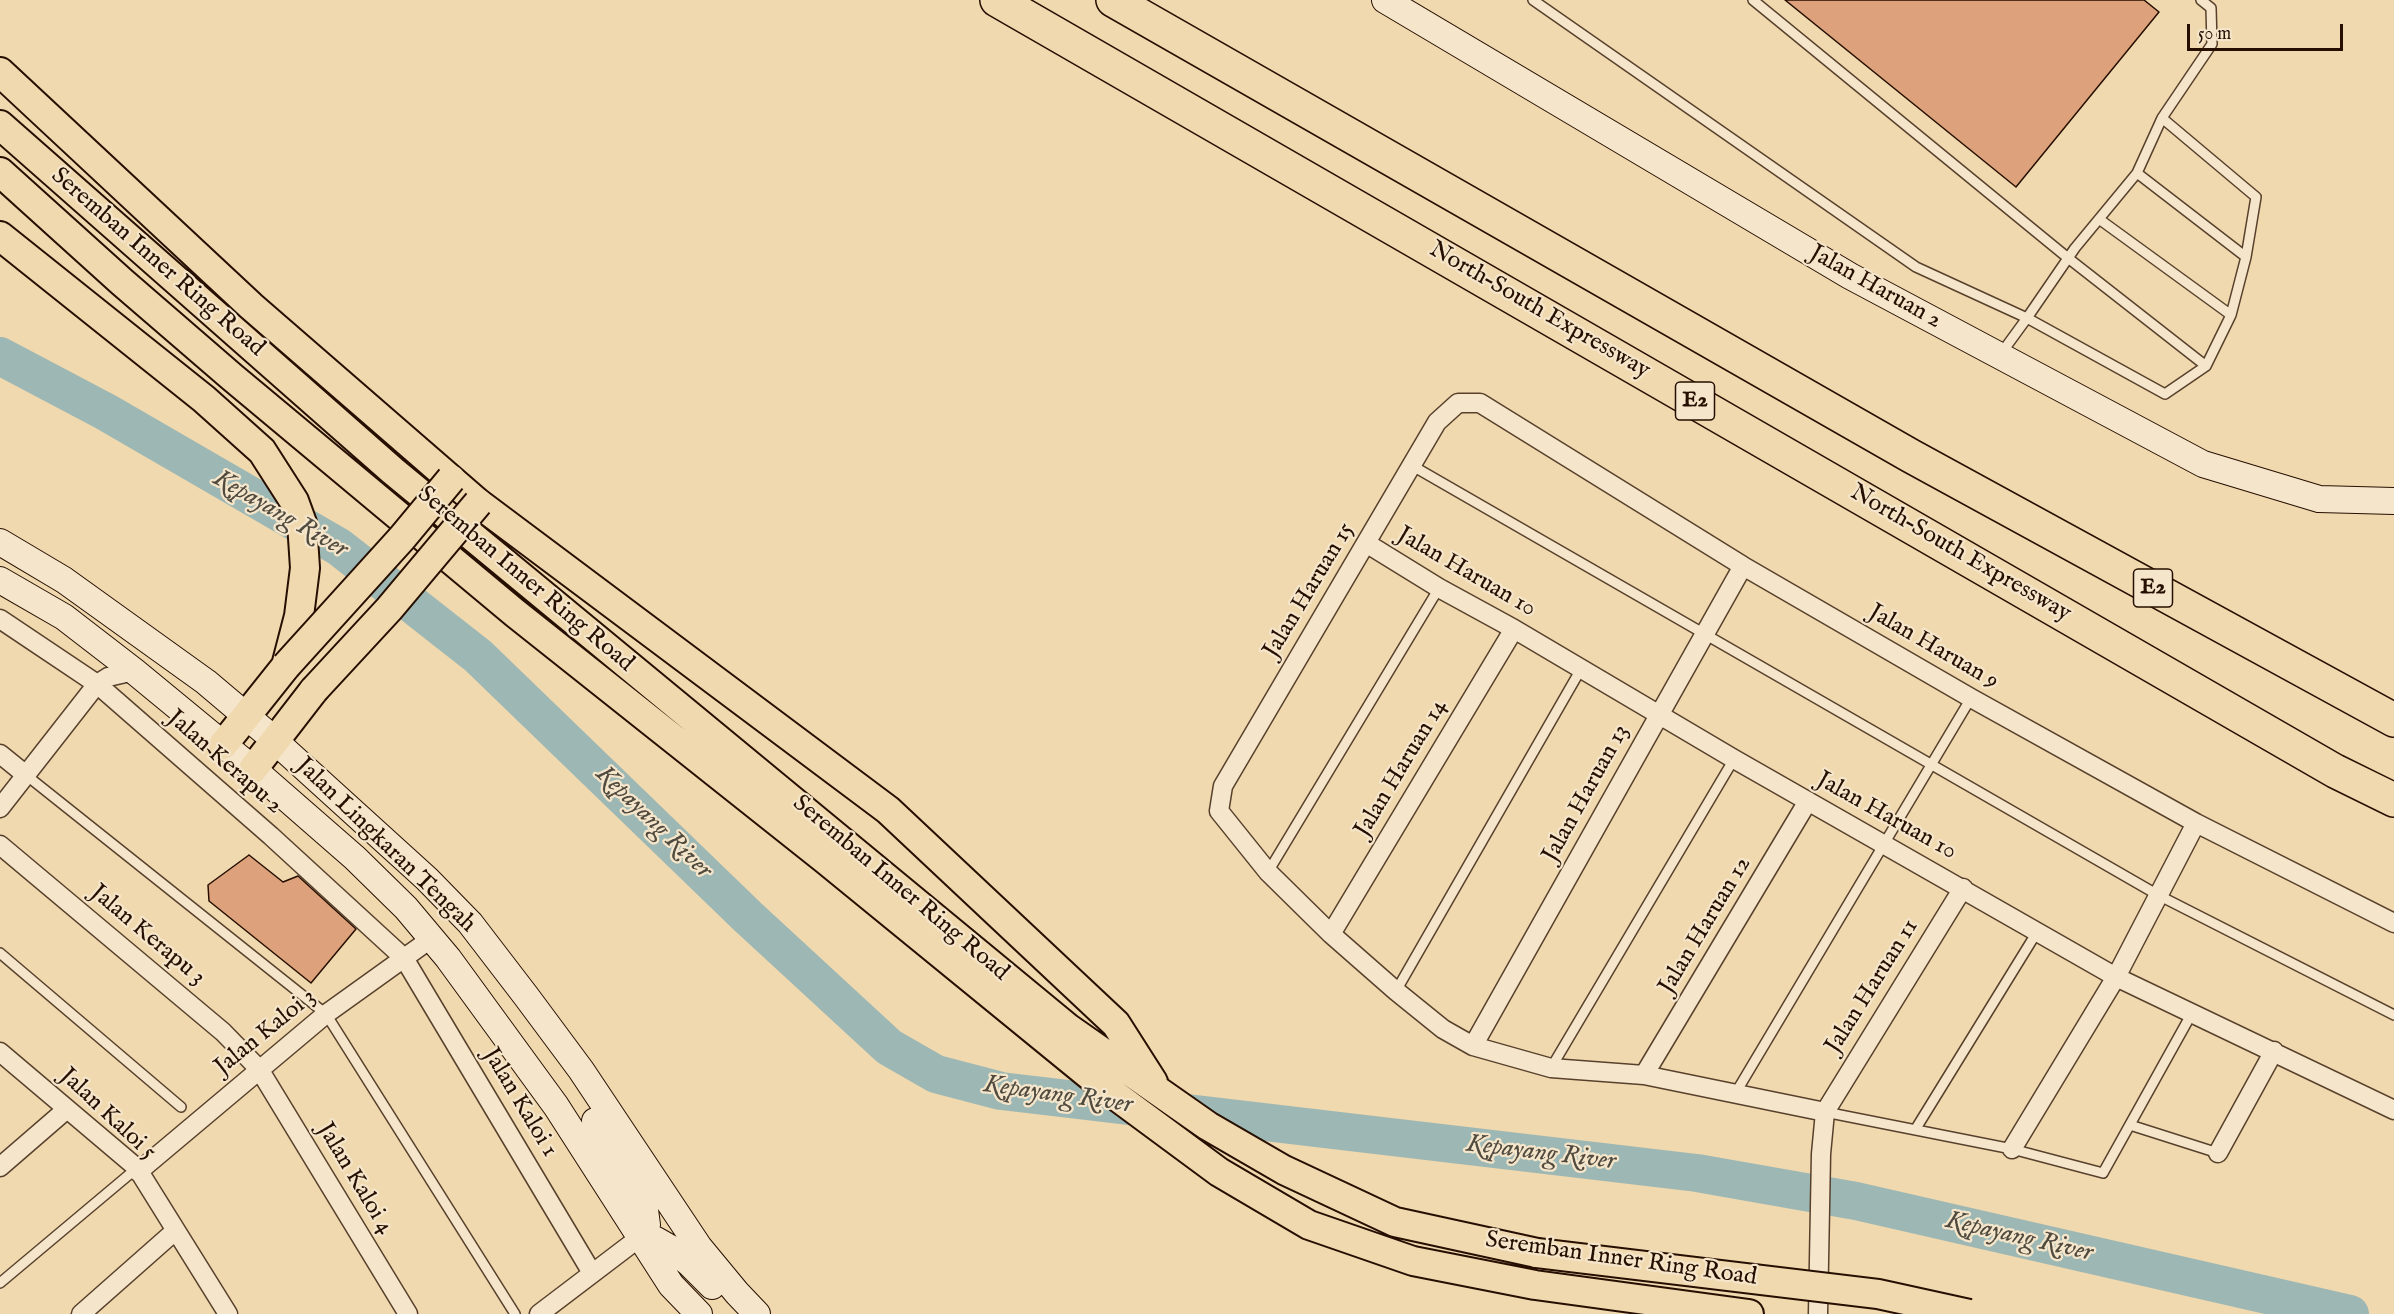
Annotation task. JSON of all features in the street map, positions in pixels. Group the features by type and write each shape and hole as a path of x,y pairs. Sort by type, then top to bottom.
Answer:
{"highway":[{"name":"North–South Expressway","path":"997,0 2325,765 2394,800"},
{"name":"E2","path":"1113,0 1911,456 2394,720"}],"main road":[{"path":"0,72 251,306 478,503 888,810 1116,1024 1161,1095"},
{"name":"Seremban Inner Ring Road","path":"0,125 393,471 1058,1034 1104,1087 1219,1172 1309,1225 1413,1262 1535,1285 1749,1314"},
{"name":"Seremban Inner Ring Road","path":"0,172 122,282 515,613 817,852 1058,1034 1161,1095 1208,1126 1284,1170 1395,1222 1537,1253 1878,1294 1969,1314"},
{"path":"0,236 204,399 262,451 279,476 294,501 302,523 305,558 303,590 286,666"},
{"path":"223,745 286,666 402,538 451,479"},
{"path":"253,769 314,690 389,609 478,503"}],"street":[{"name":"Jalan Haruan 2","path":"1385,0 1850,276 1998,357 2203,464 2319,499 2394,501"},
{"name":"Jalan Haruan 15","path":"1268,872 1219,811 1223,786 1437,422 1458,403"},
{"name":"Jalan Haruan 9","path":"1458,403 1480,403 1743,566 1971,698 2196,823 2394,923"},
{"name":"Jalan Lingkaran Tengah","path":"0,542 64,579 206,682 247,716 427,879 470,923 581,1070 693,1238 755,1314"},
{"name":"Jalan Haruan 10","path":"1366,543 1439,588 1514,629 1734,759 2116,977 2274,1050 2394,1110"},
{"name":"Jalan Haruan 13","path":"1473,1046 1743,566"},
{"name":"Jalan Lingkaran Tengah","path":"0,580 64,617 134,671 253,769 355,858 406,908 432,938 556,1106 671,1285 699,1314"},
{"name":"Jalan Kerapu 2","path":"0,620 97,684 271,836 404,958"},
{"name":"Jalan Haruan 14","path":"1331,934 1514,629"},
{"path":"0,808 97,684 108,677 134,671"},
{"path":"0,754 26,775"},
{"name":"Jalan Haruan 12","path":"1644,1075 1808,801"},
{"path":"2012,1149 2116,977 2196,823"},
{"name":"Jalan Kerapu 3","path":"0,845 224,1032 259,1069"},
{"path":"1268,872 1331,934 1396,991 1443,1029 1473,1046 1551,1068 1644,1075 1825,1112 1821,1154 1818,1314"},
{"name":"Jalan Haruan 11","path":"1825,1112 1963,888"},
{"name":"Jalan Kaloi 3","path":"137,1170 326,1014 432,938"},
{"name":"Jalan Kaloi 1","path":"404,958 592,1273"},
{"path":"2218,1153 2274,1050"},
{"name":"Jalan Kaloi 5","path":"0,1052 137,1170 228,1314"},
{"name":"Jalan Kaloi 4","path":"259,1069 408,1314"},
{"path":"539,1314 639,1238 647,1225 645,1210 583,1098 581,1070"},
{"path":"0,1167 67,1109"},
{"path":"81,1314 175,1231"},
{"path":"639,1238 656,1240 670,1248 689,1263 721,1296 755,1314"}],"lane":[{"path":"1533,0 1916,267 2027,318 2165,394 2206,366 2231,315 2246,257 2256,197 2162,118"},
{"path":"1753,0 2068,258 2206,366"},
{"path":"1998,357 2068,258 2137,173 2162,118 2212,44 2211,8 2201,0"},
{"path":"2137,173 2246,257"},
{"path":"2099,219 2231,315"},
{"path":"1411,465 2158,895 2394,1015"},
{"path":"1268,872 1439,588"},
{"path":"1396,991 1581,669"},
{"path":"1735,1094 1971,698"},
{"path":"1551,1068 1734,759"},
{"path":"26,775 326,1014 515,1314"},
{"path":"1915,1130 2037,932"},
{"path":"0,953 181,1107"},
{"path":"1825,1112 2012,1149 2103,1173 2192,1013"},
{"path":"2130,1125 2218,1153"},
{"path":"0,1283 137,1170"}],"building":[{"path":"1785,0 2144,0 2159,12 2016,187"},
{"path":"249,855 283,882 298,876 356,929 311,983 209,901 208,885"}],"waterway":[{"name":"Kepayang River","path":"0,356 106,412 339,547 478,656 748,917 889,1047 936,1074 1001,1091 1697,1173 1856,1201 2350,1314"}]}
